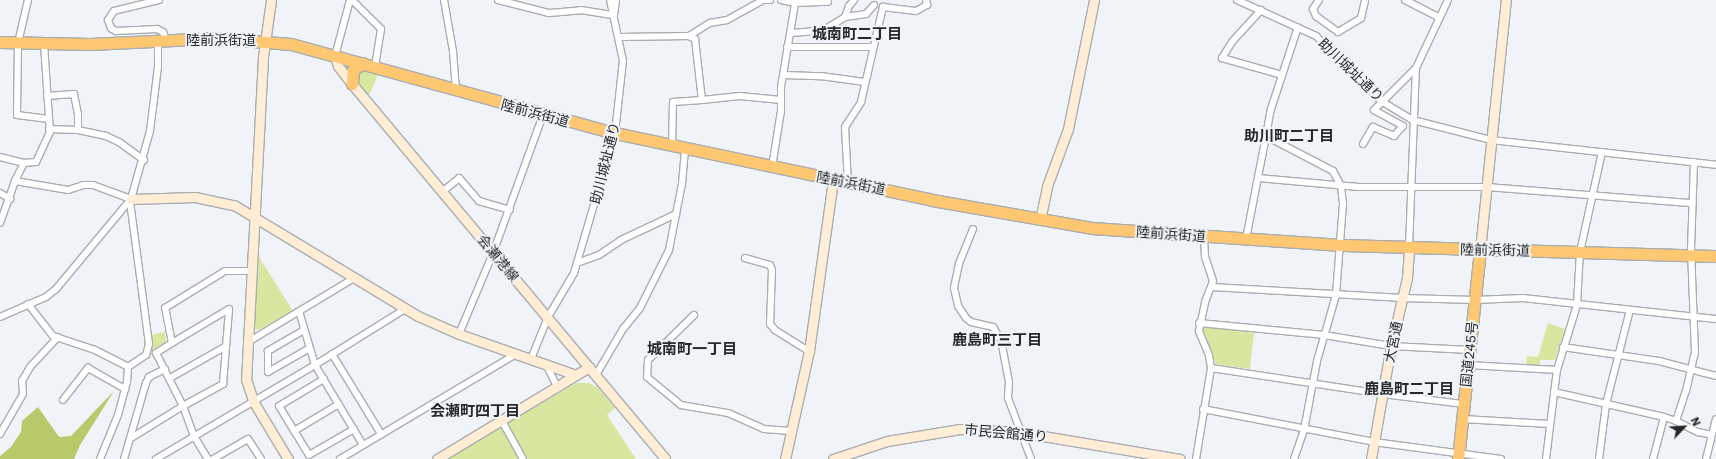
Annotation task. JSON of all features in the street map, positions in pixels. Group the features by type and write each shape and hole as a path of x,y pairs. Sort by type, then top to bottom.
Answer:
{"highway":[{"name":"陸前浜街道","path":"0,42 44,44 216,38 265,40 335,56 543,115 685,149 848,183 1040,220 1092,228 1341,245 1716,256"},
{"path":"352,84 353,70 363,64"},
{"name":"国道245号","path":"1458,457 1480,250"}],"street":[{"path":"28,0 18,43 18,115 49,119"},
{"path":"0,317 56,290 131,200 144,160 163,32 157,28 116,30 111,28 108,20 114,11 159,0"},
{"path":"271,0 265,40 246,379 253,401 288,459"},
{"path":"335,56 351,0 381,29 375,67"},
{"path":"444,0 453,51 456,91"},
{"path":"498,0 549,13 580,10 614,15 616,0"},
{"name":"助川城址通り","path":"531,359 548,317 577,263 615,133 623,76 620,37 610,0"},
{"path":"689,36 710,23 727,20 761,0 770,0"},
{"path":"781,0 795,2 828,2"},
{"path":"845,17 849,6 854,0"},
{"path":"848,183 845,127 861,102 882,8 916,11 927,5 926,0"},
{"path":"1040,220 1048,182 1068,129 1094,0"},
{"name":"助川城址通り","path":"1237,0 1298,27 1323,42 1381,101 1413,120 1491,140 1716,165"},
{"path":"1254,7 1257,0"},
{"path":"1319,0 1313,9 1316,16 1338,32 1361,18 1365,0"},
{"path":"1405,0 1440,18"},
{"path":"1363,144 1372,127 1394,136 1403,126 1374,110 1381,101 1416,68 1448,0"},
{"path":"1480,250 1506,0"},
{"path":"772,167 783,75 795,2"},
{"path":"790,33 822,31 845,17 866,14 874,5"},
{"path":"1261,10 1232,42 1222,58 1282,75"},
{"path":"1246,239 1271,109 1298,27"},
{"path":"620,37 689,36 695,39 702,100"},
{"path":"0,157 24,163 36,162 50,129 44,44"},
{"path":"787,47 873,47"},
{"name":"会瀬港線","path":"335,56 338,66 352,84 666,459"},
{"path":"1409,248 1416,68"},
{"path":"783,75 821,76 865,82"},
{"path":"47,96 74,94 78,114 78,130"},
{"path":"672,146 673,102 740,96 781,100"},
{"path":"459,334 510,210 543,115"},
{"path":"50,129 78,130 119,142 144,160"},
{"path":"1266,136 1332,172 1341,186 1343,194 1341,245 1336,295 1324,335 1304,430 1294,459"},
{"path":"596,375 619,335 640,308 670,250 682,184 685,149"},
{"path":"1546,459 1557,370 1562,347 1577,305 1580,252 1594,194 1602,152"},
{"path":"1676,421 1692,369 1695,319 1692,203 1694,162"},
{"path":"0,223 24,163"},
{"path":"442,192 459,178 479,201 510,210"},
{"path":"1258,178 1341,186 1487,187 1594,194 1692,203"},
{"path":"785,459 809,351 833,180"},
{"path":"16,181 68,190 82,185 94,185 131,200 214,199 234,204 405,309 459,334 576,375"},
{"path":"0,193 10,199"},
{"path":"100,459 125,389 128,367 146,355 149,344 131,200"},
{"path":"577,263 599,255 621,240 676,214"},
{"path":"973,229 958,264 954,288 958,306 966,318 971,322 992,327 1001,340 1009,382 1008,398 1020,425 1019,432 1032,459"},
{"path":"1196,459 1203,409 1211,368 1210,355 1199,331 1199,323 1205,302 1212,287 1212,274 1204,249 1204,236"},
{"name":"大宮通","path":"1371,459 1391,346 1404,298 1409,248"},
{"path":"745,258 770,266 772,270 770,324 775,330 809,351"},
{"path":"172,342 165,308 225,271 251,271"},
{"path":"248,342 354,278"},
{"path":"1212,287 1404,298 1475,300 1523,298 1695,319 1716,319"},
{"path":"28,304 53,336 94,350 128,367"},
{"path":"130,438 183,406 224,384 229,309 156,353 183,406 194,436 208,459"},
{"path":"158,459 405,309"},
{"path":"1599,459 1606,404 1630,310"},
{"path":"299,311 315,364 363,445"},
{"path":"694,316 648,360 647,378 681,405 728,413 764,429 791,431"},
{"path":"1199,323 1324,335 1391,346 1470,350"},
{"path":"304,330 268,350 268,372 310,348"},
{"path":"0,434 23,394 22,381 30,367 58,337"},
{"path":"170,378 226,346"},
{"path":"1562,347 1619,354 1692,369 1716,376"},
{"path":"332,354 381,434"},
{"path":"340,459 516,354"},
{"path":"546,364 557,387"},
{"path":"1468,365 1557,370"},
{"path":"437,459 589,367"},
{"path":"63,400 88,368 125,389"},
{"path":"1211,368 1382,394 1464,404"},
{"path":"124,459 149,377 165,369"},
{"path":"324,379 279,406 309,455 354,429"},
{"path":"1554,392 1664,417 1713,438"},
{"path":"294,431 339,404"},
{"path":"1203,409 1304,430 1458,457 1501,459"},
{"path":"1653,459 1664,417"},
{"path":"1706,459 1713,438 1716,418"},
{"path":"1462,420 1550,424"},
{"path":"502,421 523,459"},
{"name":"市民会館通り","path":"833,459 887,441 933,432 960,429 1019,432 1180,459"},
{"path":"213,459 248,439 261,459"}],"green space":[{"path":"361,68 378,74 370,94 365,95 354,82 356,73"},
{"path":"259,257 293,311 258,330 252,328 256,259"},
{"path":"1548,323 1565,329 1555,360 1540,360 1540,366 1526,365 1527,356 1538,357"},
{"path":"1204,326 1254,333 1250,369 1216,364 1203,333"},
{"path":"165,332 166,342 150,351 150,335"},
{"path":"576,383 589,383 598,388 615,408 607,415 636,459 447,459"},
{"path":"114,391 80,445 74,459 0,459 0,456 11,447 21,432 22,421 38,407 59,437 71,436"}],"district":[{"name":"城南町二丁目","path":"857,35"},
{"name":"助川町二丁目","path":"1289,137"},
{"name":"鹿島町三丁目","path":"997,341"},
{"name":"城南町一丁目","path":"692,350"},
{"name":"鹿島町二丁目","path":"1409,390"},
{"name":"会瀬町四丁目","path":"475,412"}]}
